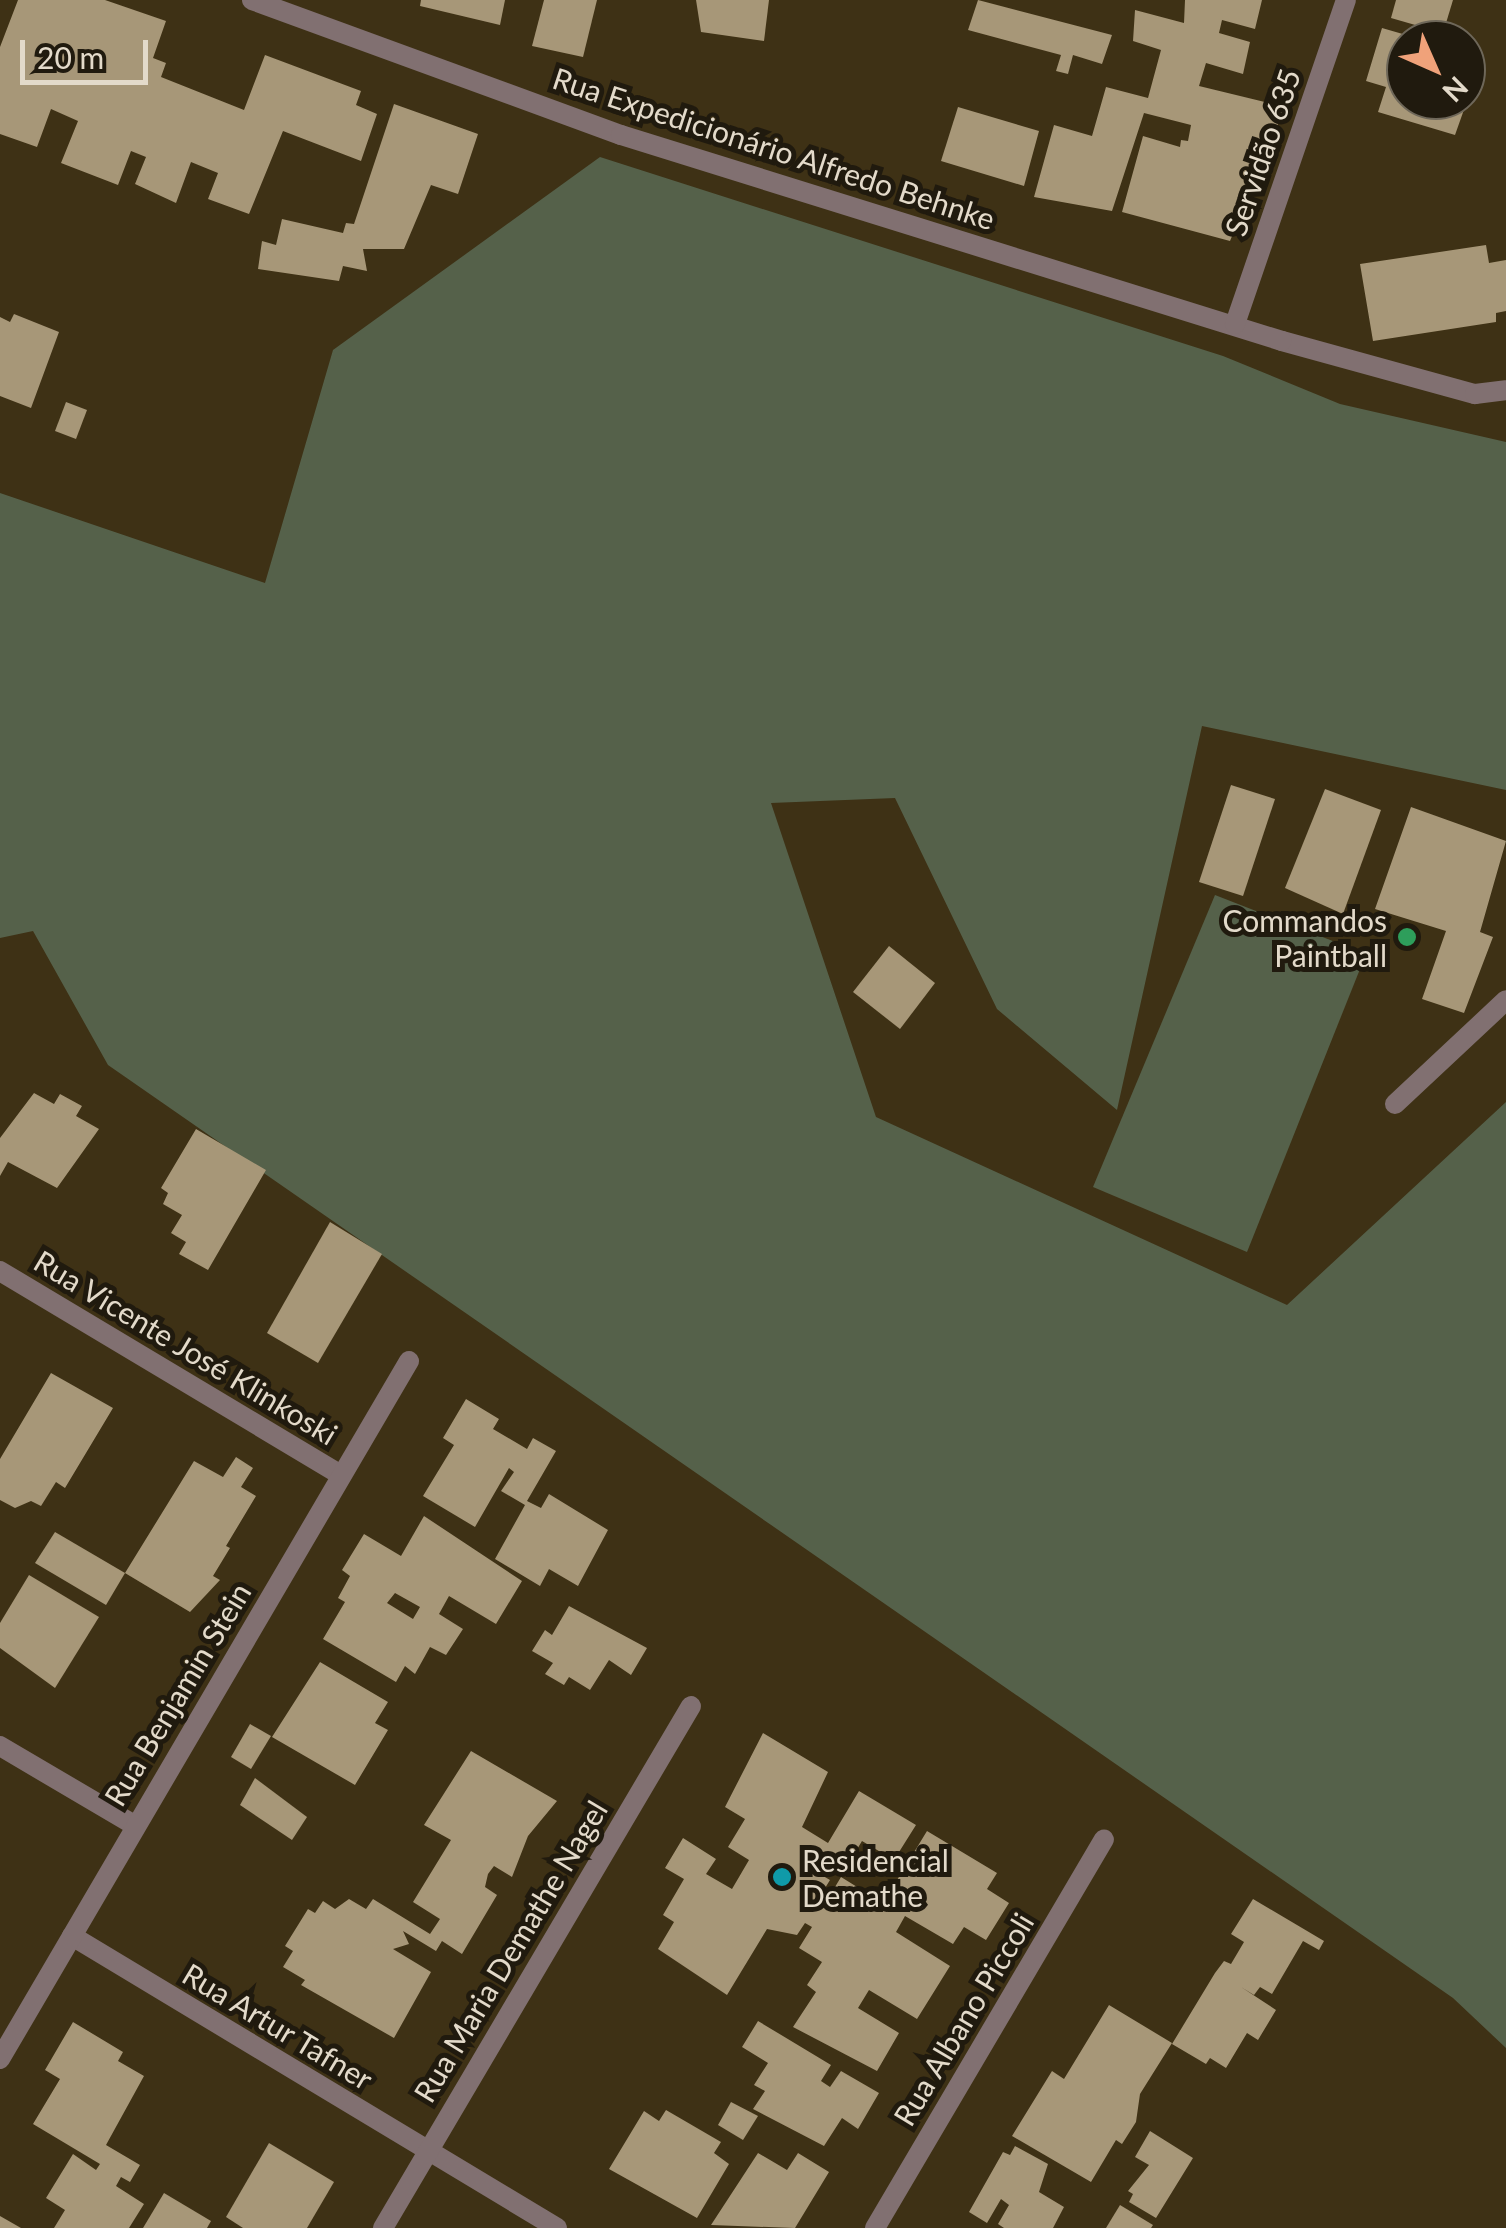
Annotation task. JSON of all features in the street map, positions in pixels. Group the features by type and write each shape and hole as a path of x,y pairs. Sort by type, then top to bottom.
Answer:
{"street":[{"name":"Rua Expedicionário Alfredo Behnke","path":"252,0 621,135 1282,341 1475,394 1506,390"},
{"name":"Servidão 635","path":"1235,324 1346,0"},
{"path":"1395,1104 1506,1000"},
{"name":"Rua Vicente José Klinkoski","path":"0,1271 341,1475"},
{"name":"Rua Benjamin Stein","path":"0,2059 409,1361"},
{"name":"Rua Maria Demathe Nagel","path":"383,2228 690,1706"},
{"path":"0,1746 134,1826"},
{"name":"Rua Albano Piccoli","path":"875,2228 1104,1840"},
{"name":"Rua Artur Tafner","path":"72,1936 557,2228"}],"green space":[{"path":"600,157 1223,356 1340,404 1506,442 1506,790 1202,726 1117,1110 997,1009 895,798 771,803 876,1117 1287,1305 1506,1102 1506,2048 1453,1998 108,1065 33,931 0,938 0,493 265,583 333,350"},
{"path":"1215,895 1366,954 1247,1252 1093,1187"}],"building":[{"path":"18,0 105,0 166,21 153,58 166,63 161,77 244,110 265,55 361,91 356,105 377,114 361,161 283,131 249,214 208,199 218,173 191,162 176,203 135,184 146,157 131,151 118,185 61,163 78,121 51,109 37,147 0,134 0,47"},
{"path":"421,0 505,0 500,25 420,6"},
{"path":"544,0 597,0 583,57 532,46"},
{"path":"696,0 769,0 764,41 701,32"},
{"path":"978,0 1112,35 1102,64 1073,55 1068,74 1056,71 1061,55 968,30"},
{"path":"1185,0 1262,0 1255,29 1222,20 1219,33 1250,42 1243,74 1206,63 1199,86 1285,107 1230,241 1122,212 1143,136 1180,147 1181,140 1188,141 1191,125 1144,113 1112,211 1034,197 1054,125 1092,136 1106,87 1148,98 1161,50 1133,41 1135,10 1184,23"},
{"path":"1396,0 1453,0 1447,20 1391,18"},
{"path":"1382,28 1386,29 1386,87 1366,81"},
{"path":"1386,87 1386,114 1378,112"},
{"path":"394,104 478,134 458,194 431,185 404,249 363,249 367,271 343,266 339,281 258,269 262,241 276,245 282,219 343,233 346,223 354,224"},
{"path":"958,107 1039,131 1024,186 941,161"},
{"path":"1405,120 1460,120 1455,135"},
{"path":"1486,245 1489,263 1506,260 1506,311 1496,313 1496,322 1373,341 1360,264"},
{"path":"14,314 59,332 31,408 0,396 0,317 10,322"},
{"path":"66,402 87,410 76,439 55,431"},
{"path":"1231,785 1275,799 1243,896 1199,882"},
{"path":"1325,789 1381,810 1343,914 1285,888"},
{"path":"1411,807 1506,841 1480,932 1493,937 1464,1013 1422,999 1446,931 1375,909"},
{"path":"889,946 935,983 900,1029 853,992"},
{"path":"34,1093 54,1104 60,1094 82,1106 76,1116 99,1129 57,1188 8,1162 0,1176 0,1138"},
{"path":"196,1129 266,1170 208,1270 179,1254 186,1242 171,1233 182,1215 163,1204 168,1193 161,1188"},
{"path":"330,1222 382,1254 318,1363 267,1333"},
{"path":"51,1373 113,1408 65,1488 56,1482 41,1506 31,1501 15,1508 0,1500 0,1459"},
{"path":"466,1399 499,1419 493,1429 527,1449 533,1438 556,1451 527,1501 541,1508 549,1494 608,1530 578,1586 549,1569 540,1586 495,1559 525,1505 501,1491 514,1472 509,1468 475,1527 423,1496 454,1445 443,1438"},
{"path":"236,1457 253,1468 241,1487 256,1496 213,1576 220,1580 190,1612 125,1573 194,1461 223,1477"},
{"path":"424,1516 522,1581 496,1624 449,1596 439,1614 463,1629 446,1655 430,1647 415,1674 405,1666 396,1682 323,1639 345,1602 338,1598 350,1576 342,1570 364,1534 401,1556","holes":["395,1593 420,1607 413,1619 387,1603"]},
{"path":"55,1532 125,1573 106,1605 35,1563"},
{"path":"29,1575 99,1617 55,1688 0,1648 0,1623"},
{"path":"569,1606 647,1648 631,1675 609,1660 590,1690 569,1677 564,1685 545,1674 553,1663 532,1651 545,1630 552,1635"},
{"path":"320,1662 388,1702 375,1723 388,1730 355,1785 272,1737"},
{"path":"250,1724 271,1736 251,1769 231,1757"},
{"path":"763,1733 828,1772 802,1827 828,1843 859,1791 916,1825 894,1860 862,1841 841,1876 823,1865 818,1873 830,1880 822,1893 829,1897 841,1877 883,1903 927,1831 997,1873 987,1889 1009,1903 986,1940 964,1927 953,1944 905,1916 896,1932 950,1966 917,2019 869,1990 858,2008 899,2033 877,2071 793,2027 816,1992 807,1985 822,1962 799,1948 812,1927 805,1923 797,1935 767,1929 727,1995 658,1949 674,1922 663,1915 684,1879 665,1868 683,1838 716,1859 706,1874 732,1889 749,1860 728,1847 745,1819 725,1807"},
{"path":"471,1751 557,1801 528,1836 512,1877 494,1866 488,1874 485,1887 497,1895 462,1954 442,1941 436,1951 403,1931 409,1944 393,1949 431,1972 394,2038 301,1985 305,1980 283,1967 293,1951 285,1946 308,1909 315,1913 323,1901 335,1909 349,1899 366,1909 373,1899 430,1934 440,1919 413,1902 451,1840 424,1825"},
{"path":"255,1778 307,1817 292,1840 240,1805"},
{"path":"1253,1899 1324,1941 1319,1950 1303,1941 1272,1994 1260,1987 1254,1995 1241,1987 1276,2010 1258,2040 1247,2033 1226,2068 1210,2058 1206,2064 1172,2044 1215,1973 1224,1961 1231,1964 1244,1942 1231,1934"},
{"path":"1109,2005 1172,2043 1140,2094 1136,2122 1122,2144 1116,2140 1091,2182 1012,2136 1052,2071 1064,2079"},
{"path":"758,2021 831,2065 821,2081 830,2087 841,2071 879,2093 858,2129 842,2118 824,2146 753,2109 765,2091 754,2085 768,2063 742,2047"},
{"path":"73,2022 123,2052 118,2061 144,2076 106,2145 140,2165 130,2182 121,2177 116,2186 144,2204 129,2228 54,2228 65,2210 46,2198 73,2154 96,2170 100,2164 33,2124 60,2079 45,2070"},
{"path":"731,2102 758,2116 743,2140 718,2125"},
{"path":"666,2110 721,2142 714,2153 729,2164 697,2218 609,2169 644,2111 659,2121"},
{"path":"1150,2131 1193,2158 1156,2218 1129,2202 1133,2194 1128,2191 1149,2165 1135,2157"},
{"path":"269,2143 334,2182 307,2228 243,2228 226,2217"},
{"path":"1015,2146 1048,2164 1039,2192 1064,2207 1053,2228 1004,2228 998,2224 1009,2205 1001,2199 987,2223 969,2212 1003,2152 1010,2155"},
{"path":"758,2153 787,2170 798,2153 829,2172 795,2228 711,2225"},
{"path":"164,2193 211,2221 207,2228 143,2228"},
{"path":"1120,2205 1153,2225 1151,2228 1106,2228"},
{"path":"0,2216 21,2228 0,2228"}],"place":[{"name":"Commandos Paintball","path":"1407,937"},
{"name":"Residencial Demathe","path":"782,1877"}]}
